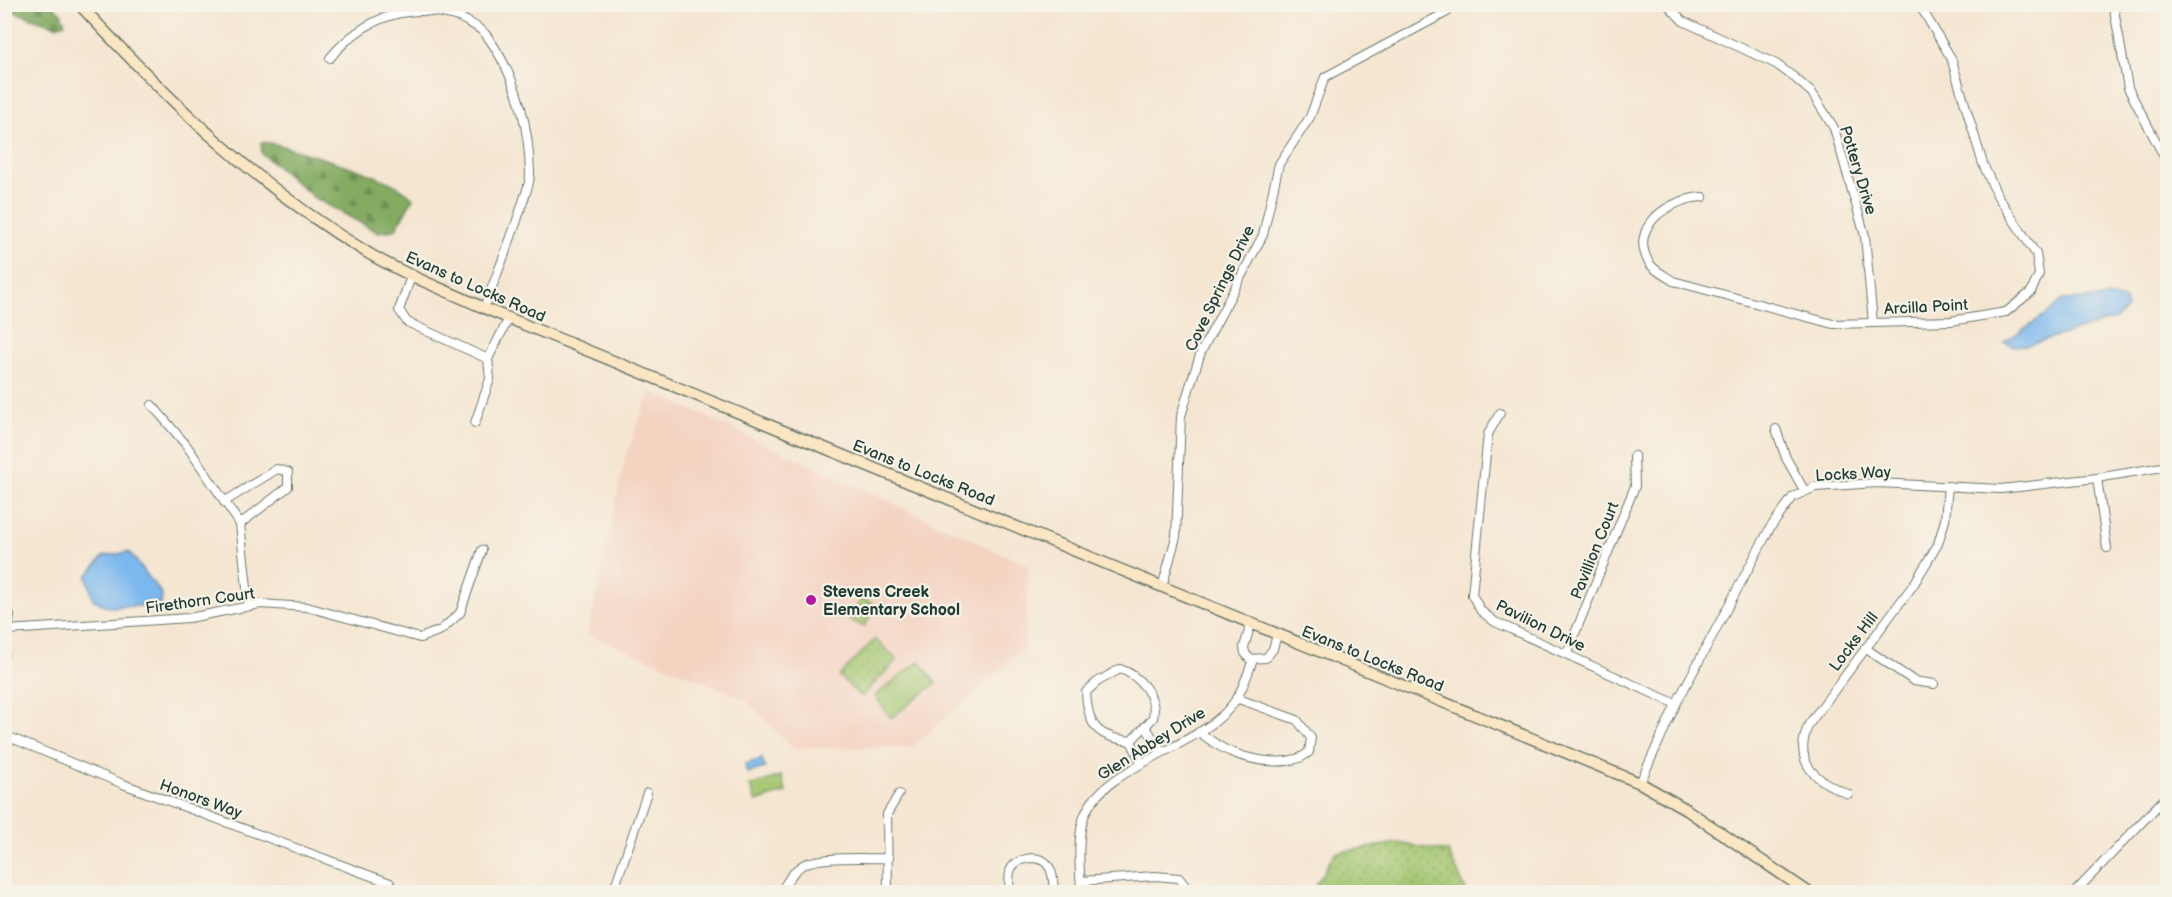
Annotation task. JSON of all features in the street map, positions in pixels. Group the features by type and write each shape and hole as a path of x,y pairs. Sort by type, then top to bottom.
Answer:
{"street":[{"name":"Evans to Locks Road","path":"78,4 159,90 212,139 290,201 370,254 484,308 1640,783 1684,808 1808,892"},
{"name":"Pottery Drive","path":"1667,4 1683,21 1776,64 1812,93 1834,128 1865,236 1873,323"},
{"name":"Arcilla Point","path":"1703,197 1686,198 1660,211 1647,227 1644,250 1651,266 1673,281 1833,324 1951,321 2006,312 2031,292 2040,273 2036,254 1997,195 1983,164 1951,58 1919,4"},
{"path":"2113,4 2128,88 2168,164"},
{"path":"330,58 349,35 373,17 396,8 422,6 455,15 486,33 509,75 526,122 530,177 515,226 484,308"},
{"name":"Cove Springs Drive","path":"1162,587 1176,537 1184,406 1201,352 1263,235 1279,164 1310,117 1325,77 1447,12"},
{"path":"412,274 400,306 400,313 407,322 488,359"},
{"path":"475,423 490,379 488,359 509,318"},
{"path":"152,405 187,446 240,524 249,606"},
{"name":"Pavilion Drive","path":"1500,413 1488,434 1473,595 1481,611 1495,622 1676,704"},
{"path":"1776,429 1786,458 1804,490"},
{"name":"Pavillion Court","path":"1567,653 1635,486 1634,456"},
{"name":"Locks Way","path":"1640,783 1676,704 1770,528 1785,506 1804,490 1815,487 1877,483 2001,489 2097,478 2168,466"},
{"path":"224,502 277,469 288,472 288,487 240,524"},
{"path":"2097,478 2107,548"},
{"name":"Locks Hill","path":"1848,794 1817,778 1806,764 1803,737 1809,724 1914,584 1938,544 1945,520 1948,486"},
{"name":"Firethorn Court","path":"8,630 189,618 260,604 307,608 420,639 441,630 460,613 482,550"},
{"path":"4,602 10,616 4,656"},
{"path":"1251,624 1244,647 1245,654 1254,660"},
{"name":"Glen Abbey Drive","path":"1081,892 1083,820 1094,797 1108,784 1199,732 1222,714 1236,698 1254,660 1266,658 1273,649 1277,635"},
{"path":"1865,648 1914,681 1934,684"},
{"path":"1120,669 1128,672 1146,689 1153,703 1153,718 1131,741 1113,740 1101,734 1092,720 1086,692 1120,669"},
{"path":"1199,732 1230,752 1252,758 1285,761 1301,758 1309,752 1311,738 1297,720 1236,698"},
{"path":"1145,726 1162,752"},
{"name":"Honors Way","path":"4,735 123,784 390,883"},
{"path":"1131,741 1142,764"},
{"path":"613,892 647,793"},
{"path":"888,892 887,814 899,794"},
{"path":"2075,892 2168,795"},
{"path":"782,892 788,879 802,865 818,861 889,858"},
{"path":"1010,892 1010,871 1015,864 1032,859 1040,859 1047,863 1053,873 1054,892"},
{"path":"1081,881 1155,876 1179,878 1190,892"}],"shaded area":[{"name":"Stevens Creek Elementary School","path":"650,391 1029,566 1025,648 912,747 793,748 744,698 588,634 625,458"}],"green space":[{"path":"5,4 52,5 61,13 65,23 56,26 5,9"},
{"path":"261,142 276,144 388,181 413,198 395,230 377,232 313,197 262,154"},
{"path":"862,598 876,606 864,627 849,619"},
{"path":"875,639 897,660 861,697 839,676"},
{"path":"920,661 936,683 891,718 875,696"},
{"path":"781,776 786,792 756,802 750,786"},
{"path":"1398,843 1448,852 1467,892 1315,892 1317,883 1335,853"}],"water":[{"path":"2113,297 2125,300 2127,309 2115,319 2027,345 2013,346 2004,342 2048,313 2063,300"},
{"path":"129,552 162,594 161,605 108,607 93,599 87,576 104,556"},
{"path":"762,759 765,768 747,773 745,764"}],"place":[{"name":"Stevens Creek Elementary School","path":"811,600"}]}
